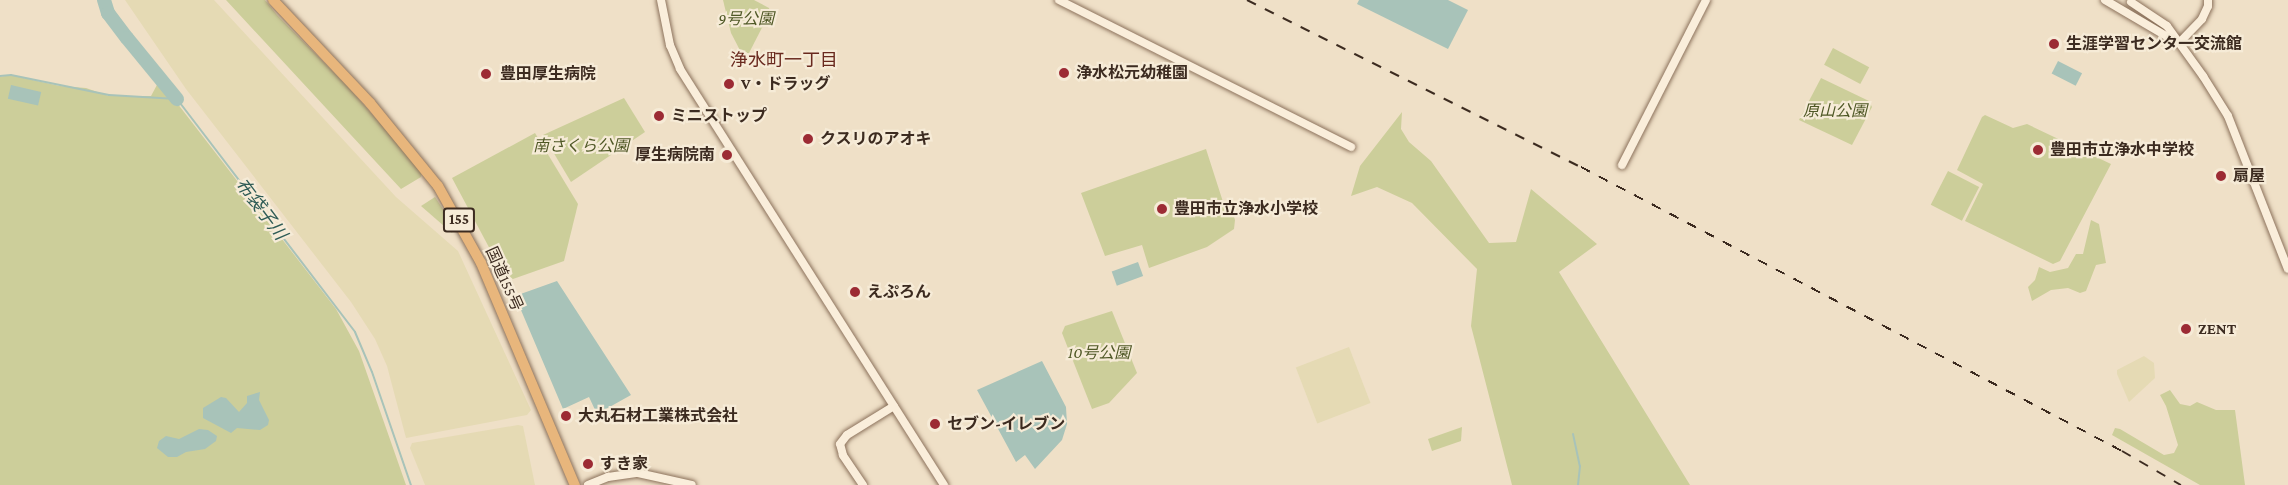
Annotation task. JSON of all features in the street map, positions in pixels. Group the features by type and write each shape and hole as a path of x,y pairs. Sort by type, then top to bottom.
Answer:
{"highway":[{"name":"国道155号","path":"273,0 377,111 438,186 477,255 575,485"}],"street":[{"path":"661,0 670,45 681,69 725,143 944,485"},
{"path":"1059,0 1351,147"},
{"path":"1622,165 1706,0"},
{"path":"2106,0 2180,43"},
{"path":"2180,43 2202,19 2208,6 2208,0"},
{"path":"2131,2 2167,27 2228,116 2288,269"},
{"path":"863,485 843,455 840,444 847,435 894,406"},
{"path":"588,485 608,477 638,473 692,485"}],"shaded area":[{"path":"125,0 214,0 396,197 458,251 531,410 527,415 406,438 387,366 375,339 351,302 186,89"},
{"path":"1349,347 1371,403 1317,423 1296,367"},
{"path":"2144,356 2154,363 2155,378 2129,402 2117,370"},
{"path":"523,426 535,485 425,485 410,448 412,443"}],"green space":[{"path":"106,0 110,0 114,10 167,83 177,103 336,309 359,351 406,485 0,485 0,77 10,75 60,86 86,88 109,96 151,96 158,83 151,66 128,36 113,29 104,18 108,6"},
{"path":"226,0 265,0 349,88 422,171 421,177 401,189"},
{"name":"9号公園","path":"723,0 754,0 769,8 770,12 748,55 744,58 731,33"},
{"path":"1833,48 1869,67 1860,84 1824,65"},
{"name":"原山公園","path":"1821,78 1869,101 1872,107 1852,145 1799,120"},
{"name":"南さくら公園","path":"624,98 645,132 571,182 543,135"},
{"path":"1402,112 1401,129 1409,142 1431,161 1489,243 1516,242 1531,189 1597,244 1559,272 1690,485 1512,485 1471,326 1477,269 1412,203 1377,187 1351,196 1360,166"},
{"path":"1985,115 2013,128 2027,124 2111,164 2060,261 2053,264 1965,221 1983,184 1957,170"},
{"path":"535,133 578,204 564,261 507,281 452,178"},
{"path":"1206,149 1224,205 1230,203 1235,220 1234,229 1207,247 1149,268 1142,245 1105,256 1081,193"},
{"path":"1948,171 1979,187 1962,221 1931,205"},
{"path":"435,197 454,226 452,233 421,206"},
{"path":"2091,220 2099,224 2106,263 2096,265 2086,291 2080,293 2068,288 2051,290 2032,301 2028,287 2035,280 2039,267 2050,272 2068,268 2076,254 2083,254"},
{"name":"10号公園","path":"1112,311 1137,373 1109,403 1092,409 1062,333 1065,326"},
{"path":"2170,390 2180,404 2190,406 2197,402 2216,410 2235,410 2245,485 2200,485 2112,435 2115,428 2120,429 2164,455 2174,453 2178,445 2166,406 2160,395"},
{"path":"1462,427 1461,441 1432,451 1428,439"}],"water":[{"path":"1359,0 1448,0 1468,10 1448,49 1357,4"},
{"path":"2058,61 2082,73 2076,86 2052,73"},
{"path":"11,85 41,92 38,106 8,99"},
{"path":"1138,262 1143,276 1117,286 1112,272"},
{"path":"557,281 631,395 597,414 589,397 563,409 515,296"},
{"path":"1042,361 1066,407 1067,424 1062,440 1035,469 1025,455 1016,462 977,390"},
{"path":"260,392 259,400 269,420 268,425 260,430 237,428 231,433 203,418 203,408 221,397 226,398 239,412 247,403 247,396"},
{"path":"199,429 208,430 217,436 216,441 205,449 186,452 177,457 168,457 157,448 159,441 166,436 179,439"}],"waterway":[{"path":"104,0 108,13 177,99"},
{"name":"布袋子川","path":"0,76 11,75 109,95 177,99 355,332 372,372 411,485"},
{"path":"1573,434 1580,466 1578,485"}],"railway":[{"path":"1247,0 1581,167 2122,451 2181,485"}],"place":[{"name":"生涯学習センタ一交流館","path":"2054,44"},
{"name":"浄水松元幼稚園","path":"1064,73"},
{"name":"豊田厚生病院","path":"486,74"},
{"name":"V・ドラッグ","path":"729,84"},
{"name":"ミニストップ","path":"659,116"},
{"name":"クスリのアオキ","path":"808,139"},
{"name":"豊田市立浄水中学校","path":"2038,150"},
{"name":"厚生病院南","path":"727,155"},
{"name":"扇屋","path":"2221,176"},
{"name":"豊田市立浄水小学校","path":"1162,209"},
{"name":"えぷろん","path":"855,292"},
{"name":"ZENT","path":"2186,329"},
{"name":"大丸石材工業株式会社","path":"566,416"},
{"name":"セブン-イレブン","path":"935,424"},
{"name":"すき家","path":"588,464"}],"district":[{"name":"浄水町一丁目","path":"784,60"}]}
